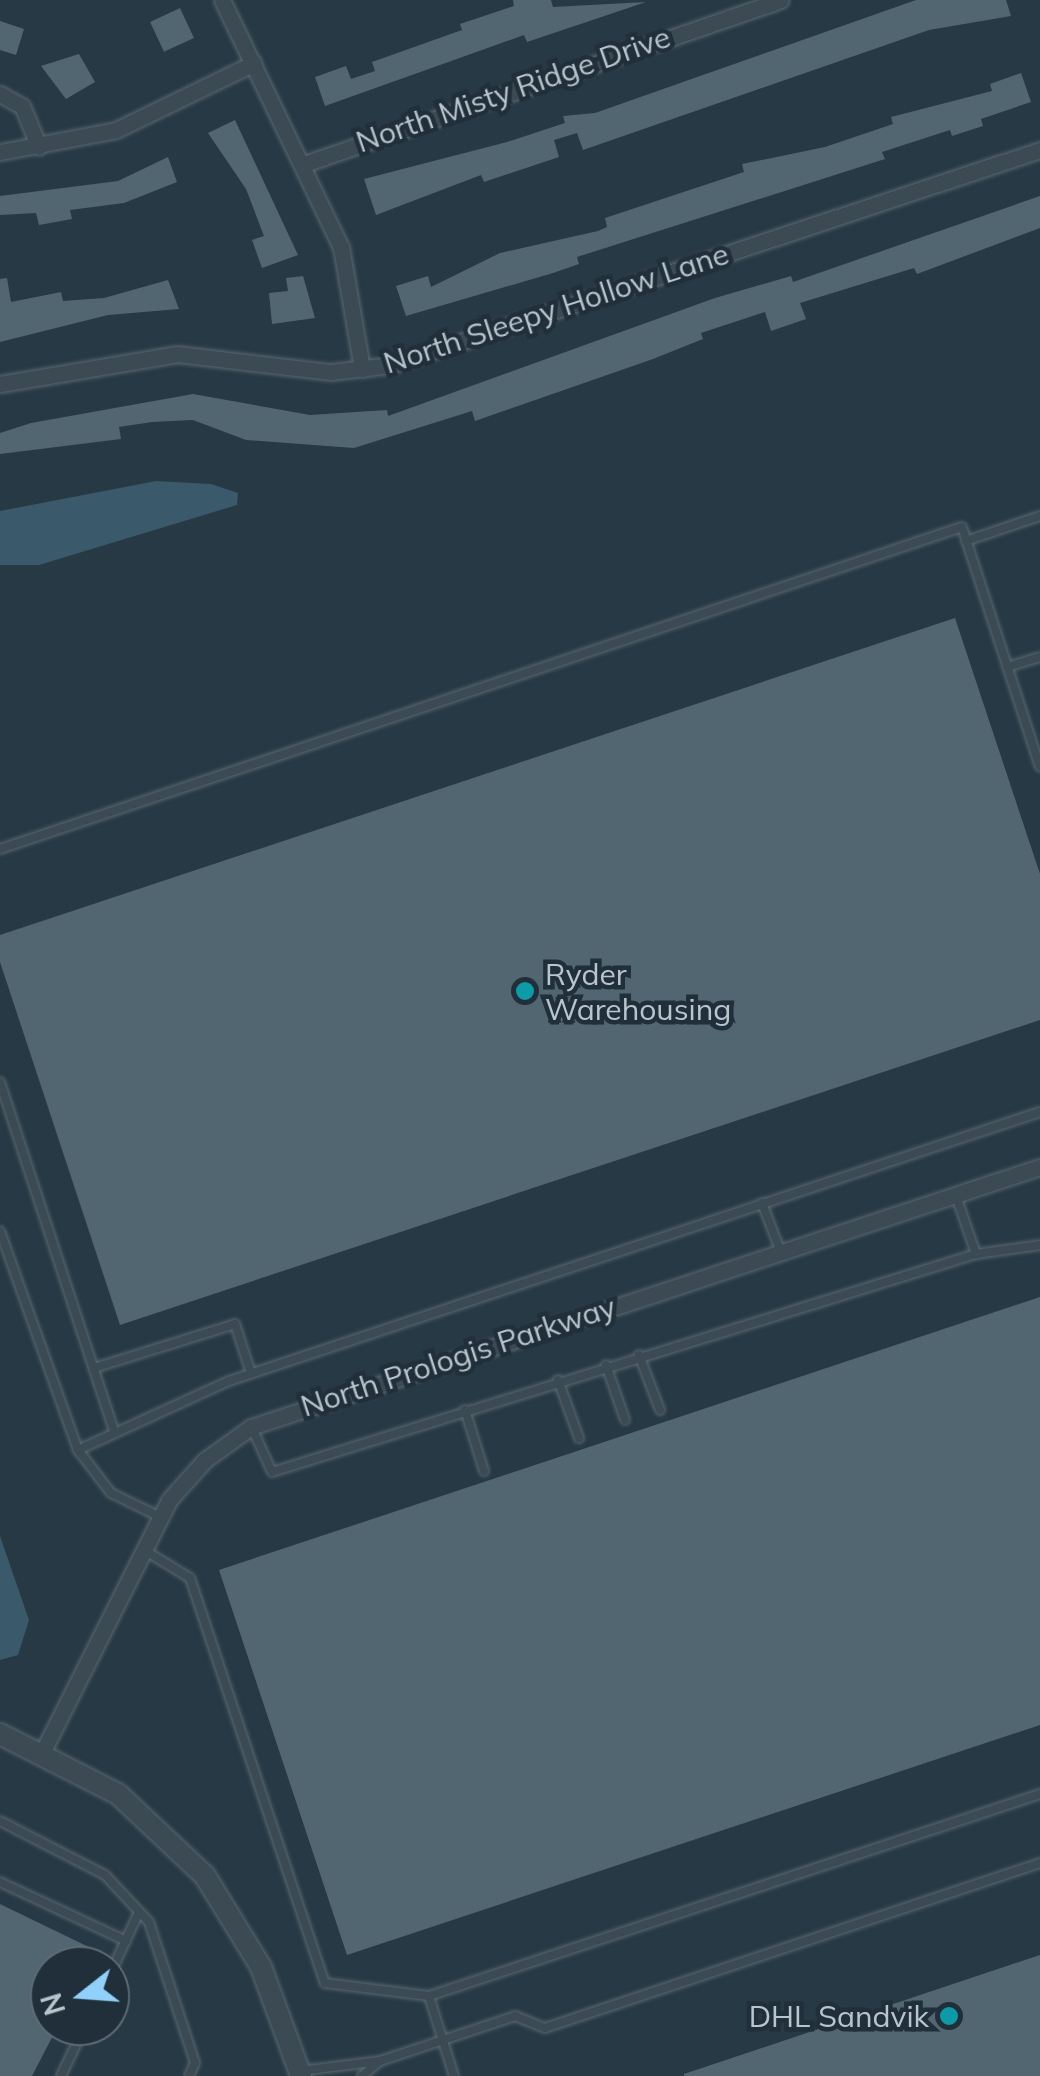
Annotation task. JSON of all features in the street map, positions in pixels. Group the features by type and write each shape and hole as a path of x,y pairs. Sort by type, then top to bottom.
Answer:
{"street":[{"path":"222,0 304,164 340,247 362,369"},
{"name":"North Misty Ridge Drive","path":"304,164 781,0"},
{"path":"0,152 116,130 254,63"},
{"path":"0,94 22,106 38,147"},
{"name":"North Sleepy Hollow Lane","path":"0,384 177,354 362,369 1040,150"},
{"name":"North Prologis Parkway","path":"42,1754 160,1517 204,1460 251,1427 1040,1167"},
{"path":"0,1734 118,1794 204,1876 261,1967 301,2074"}],"lane":[{"path":"966,540 1040,516"},
{"path":"0,849 962,527 1040,768"},
{"path":"1008,667 1040,657"},
{"path":"0,1082 115,1433"},
{"path":"78,1450 250,1374 1040,1112"},
{"path":"955,1192 976,1254"},
{"path":"762,1203 780,1250"},
{"path":"0,1231 78,1450 111,1493 160,1517"},
{"path":"251,1427 272,1472 606,1365 976,1254 1040,1246"},
{"path":"94,1368 235,1324 250,1374"},
{"path":"639,1355 660,1410"},
{"path":"606,1365 626,1420"},
{"path":"558,1380 580,1438"},
{"path":"466,1410 484,1472"},
{"path":"144,1550 190,1578 325,1983 429,1996 1040,1794"},
{"path":"0,1821 104,1875 140,1912 195,2063 188,2076"},
{"path":"301,2074 380,2061 516,2016 545,2028 1040,1863"},
{"path":"0,1882 126,1941"},
{"path":"124,1946 140,1912"},
{"path":"429,1996 454,2076"},
{"path":"61,2076 75,2046"},
{"path":"362,2076 380,2061"}],"water":[{"path":"156,481 211,484 238,493 237,505 39,565 0,565 0,511"},
{"path":"0,1536 29,1620 18,1655 0,1660"}],"building":[{"path":"513,0 551,0 553,7 646,2 527,42 524,35 325,106 315,77 346,66 351,79 375,71 372,62 462,30 460,24 514,6"},
{"path":"916,0 1006,0 1011,16 929,30 583,150 577,133 554,140 559,157 484,182 481,175 376,215 364,179 507,142 565,123 563,116 595,113"},
{"path":"180,8 194,38 164,52 150,22"},
{"path":"0,21 24,29 16,55 0,50"},
{"path":"79,54 95,82 66,99 41,66"},
{"path":"1021,73 1031,102 981,119 983,126 952,136 950,130 882,152 885,159 577,257 579,264 553,273 406,316 396,286 428,276 431,287 500,253 598,231 607,227 605,218 744,172 742,164 825,147 893,124 891,117 992,91 990,84"},
{"path":"235,120 298,255 262,268 252,240 264,236 246,189 208,133"},
{"path":"168,157 177,182 124,203 70,210 72,219 39,225 36,213 0,215 0,196 118,181"},
{"path":"1040,196 1040,228 917,274 914,268 800,303 806,319 771,331 765,312 701,333 703,339 653,359 475,421 472,411 354,448 246,440 193,420 152,422 119,427 121,439 0,454 0,433 31,423 193,394 310,415 387,410 388,416 715,298 791,276 793,282"},
{"path":"303,276 315,318 272,324 269,293 288,291 286,278"},
{"path":"7,278 11,302 61,292 63,301 104,298 168,280 179,309 108,315 0,342 0,279"},
{"name":"Ryder Warehousing","path":"955,618 1040,874 1040,1020 120,1325 0,962 0,935"},
{"path":"1040,1297 1040,1725 347,1955 219,1570"},
{"path":"0,1904 87,1946 30,1946 30,2046 48,2046 32,2076 0,2076"},
{"name":"DHL Sandvik","path":"1040,1955 1040,2076 684,2076 684,2074"}],"place":[{"name":"Ryder Warehousing","path":"525,991"},
{"name":"DHL Sandvik","path":"949,2016"}]}
